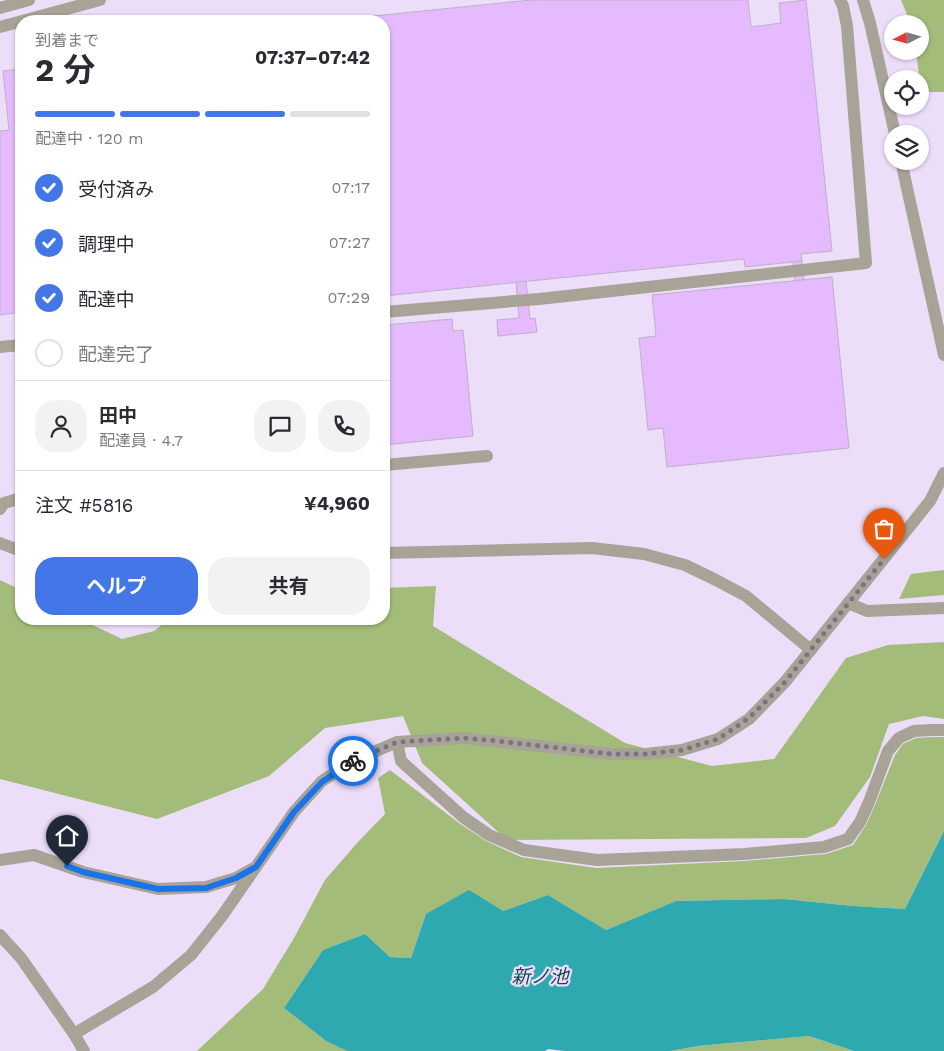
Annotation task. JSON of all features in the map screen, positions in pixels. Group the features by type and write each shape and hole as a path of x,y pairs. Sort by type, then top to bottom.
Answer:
{"street":[{"path":"0,8 29,0"},
{"path":"44,15 100,0"},
{"path":"390,311 539,298 866,263 847,26 840,0"},
{"path":"863,0 893,125"},
{"path":"0,27 15,23"},
{"path":"903,170 944,355"},
{"path":"0,347 15,346"},
{"path":"390,464 487,456"},
{"path":"74,1034 153,987 191,955 222,916 294,812 322,782 354,760 397,742 464,738 612,754 646,754 682,750 718,739 749,718 785,682 930,501 944,473"},
{"path":"0,509 4,503 15,500"},
{"path":"0,543 15,549"},
{"path":"390,553 592,548 644,554 685,565 746,596 811,650"},
{"path":"848,603 867,611 944,608"},
{"path":"397,742 401,761 463,817 489,835 524,850 597,860 745,854 824,847 848,839 860,822 888,751 899,738 914,732 944,730"},
{"path":"0,860 34,855 83,872 158,889 206,888 236,878 256,867"},
{"path":"0,935 21,958 84,1051"}],"shaded area":[{"path":"901,0 944,0 944,92 929,92 929,70 918,70 917,60 929,60 929,15 907,15"},
{"path":"944,570 944,595 899,599 911,574"},
{"path":"0,580 15,587 15,625 93,625 122,639 154,631 162,625 390,625 390,588 436,586 433,626 625,743 712,766 774,759 846,658 888,645 944,642 944,719 923,716 889,724 870,777 835,826 806,838 507,840 422,763 403,716 325,728 269,776 157,819 0,779"},
{"path":"944,737 944,831 905,909 784,899 676,901 606,930 548,895 503,911 426,914 411,958 390,957 365,934 323,950 284,1008 326,1041 347,1051 197,1051 263,989 294,938 325,880 385,814 378,778 390,770 459,823 486,841 521,857 596,868 745,861 826,854 853,845 866,825 895,755 903,744 916,738"},
{"path":"809,1036 854,1051 670,1051 698,1046"}],"water":[{"name":"新ノ池","path":"944,831 944,1051 854,1051 809,1036 698,1046 670,1051 565,1051 548,1049 545,1051 347,1051 326,1041 284,1008 323,950 365,934 390,957 411,958 426,914 469,890 503,911 548,895 606,930 676,901 784,899 905,909"}],"building":[{"path":"531,0 748,0 751,27 781,23 779,3 806,0 832,251 801,254 802,261 745,267 744,259 390,295 390,15 383,15"},
{"path":"15,70 15,313 0,315 0,131 9,130 3,71"},
{"path":"802,261 804,280 795,281 793,262"},
{"path":"832,277 849,448 667,467 663,428 648,430 639,338 656,336 652,295"},
{"path":"526,281 530,319 535,318 537,332 498,336 497,320 519,318 516,282"},
{"path":"452,319 453,331 463,330 473,436 390,444 390,324"}],"way so far":[{"path":"353,761 397,742 464,738 612,754 646,754 682,750 718,739 749,718 785,682 884,559"}],"route":[{"path":"67,866 83,872 158,889 206,888 236,878 256,867 294,812 322,782 353,761"}]}
